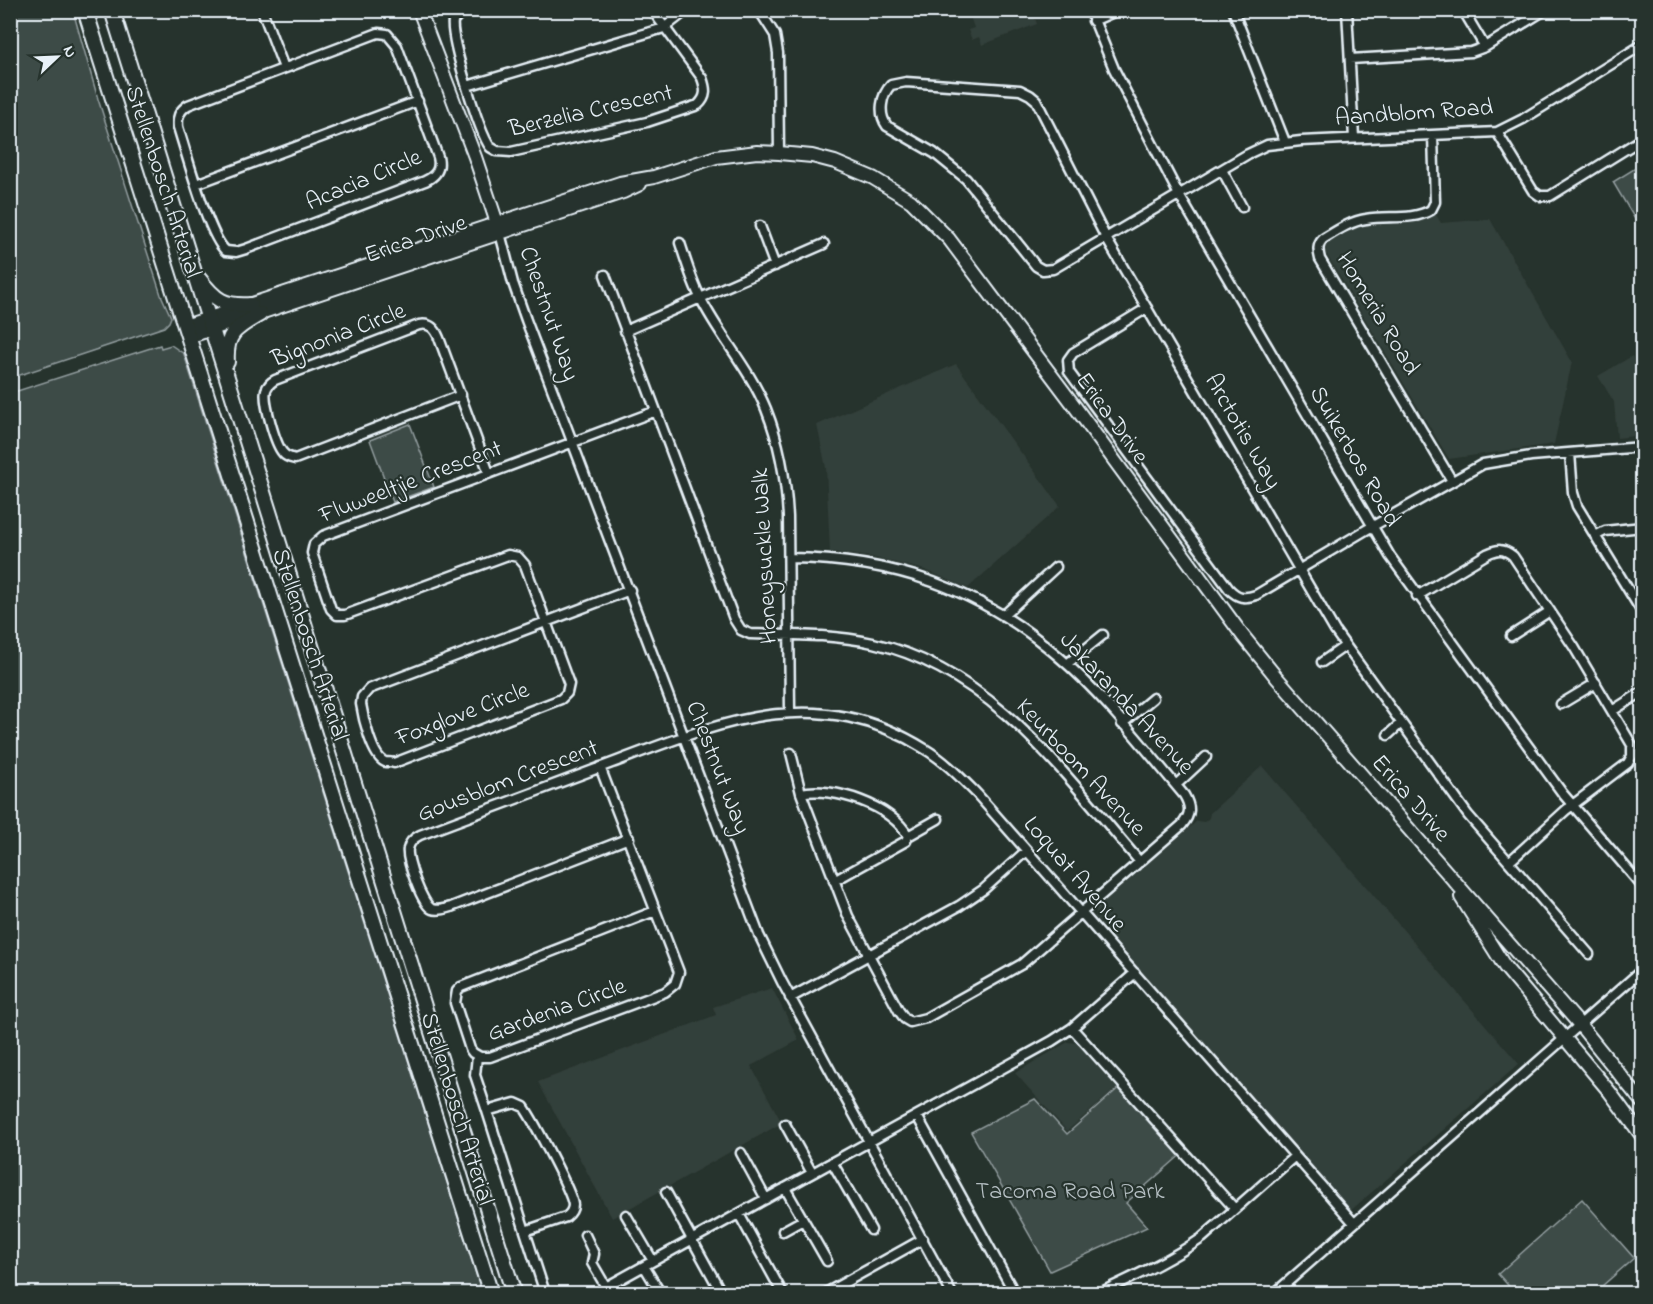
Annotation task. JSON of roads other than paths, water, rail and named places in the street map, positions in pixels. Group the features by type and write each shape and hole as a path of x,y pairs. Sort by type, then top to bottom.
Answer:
{"main road":[{"name":"Stellenbosch Arterial","path":"86,10 491,1293"},
{"name":"Stellenbosch Arterial","path":"111,10 301,622 514,1293"},
{"path":"419,10 475,157 498,228"},
{"name":"Erica Drive","path":"187,331 498,228 620,183 654,177 716,157 757,152 812,156 835,162 873,178 911,201 941,229 1057,382 1243,636 1303,709 1580,1025 1642,1102"},
{"path":"194,272 206,288 223,303 255,310"},
{"path":"228,381 226,350 229,339 255,310"},
{"name":"Erica Drive","path":"1447,873 1505,967 1609,1091 1642,1136"}],"street":[{"path":"262,10 285,68"},
{"name":"Berzelia Crescent","path":"464,10 455,17 452,26 467,86 486,142 490,147 503,152 631,126 698,105 706,91 702,78 652,10"},
{"path":"467,86 664,27 687,10"},
{"path":"759,10 775,35 778,53 779,153"},
{"name":"Suikerbos Road","path":"1090,10 1114,69 1179,195 1373,526 1417,596 1573,806 1642,886"},
{"path":"1093,21 1118,10"},
{"path":"1233,10 1285,142"},
{"path":"1347,10 1354,138"},
{"path":"1463,10 1485,48"},
{"path":"1350,59 1457,53 1485,48 1545,10"},
{"name":"Acacia Circle","path":"378,33 387,34 397,46 438,157 439,167 435,175 425,181 246,249 226,251 218,243 196,184 177,121 182,109 188,105 285,68 378,33"},
{"name":"Aandblom Road","path":"1106,238 1267,145 1354,138 1497,132 1642,45"},
{"name":"Arctotis Way","path":"1106,238 1053,269 1043,270 1036,266 966,178 934,153 887,126 883,121 882,113 886,89 891,85 906,82 1020,90 1030,94 1043,113 1106,238 1345,646 1468,815 1589,954"},
{"path":"196,184 418,100"},
{"path":"1497,132 1533,191 1540,196 1550,196 1642,139"},
{"name":"Homeria Road","path":"1433,135 1435,202 1431,210 1418,216 1364,219 1352,223 1323,238 1318,251 1320,259 1452,481"},
{"path":"1222,170 1242,207"},
{"path":"760,226 775,266"},
{"name":"Chestnut Way","path":"498,228 513,283 759,934 790,998 952,1293"},
{"name":"Honeysuckle Walk","path":"680,243 700,299 754,384 775,432 786,491 790,711"},
{"path":"626,331 824,244"},
{"name":"Keurboom Avenue","path":"604,275 734,619 741,630 750,634 844,638 874,644 921,658 968,684 1014,720 1140,862"},
{"path":"1147,308 1073,353 1068,360 1069,372 1235,595 1248,598 1256,595 1483,464 1508,459 1642,447"},
{"name":"Bignonia Circle","path":"461,395 295,459 285,456 279,446 271,424 266,396 268,386 275,380 424,324 432,327 436,332 461,395 489,473"},
{"name":"Fluweeltjie Crescent","path":"546,622 525,565 518,556 508,555 345,615 337,615 328,603 312,553 314,543 489,473 656,411"},
{"path":"1570,453 1575,500 1642,612"},
{"path":"1595,536 1605,531 1642,527"},
{"path":"1417,596 1487,554 1499,549 1513,556 1596,683 1632,746 1632,756 1628,763 1573,806 1509,862"},
{"name":"Jakaranda Avenue","path":"789,558 882,566 921,577 1004,615 1067,664 1187,800 1190,810 1189,817 1140,862"},
{"path":"1004,615 1056,567"},
{"name":"Foxglove Circle","path":"546,622 569,684 567,693 561,699 394,762 385,762 379,757 361,704 362,697 369,689 630,590"},
{"path":"1511,636 1550,610"},
{"path":"1067,664 1103,635"},
{"path":"1322,662 1345,646"},
{"path":"1561,704 1596,683"},
{"path":"1612,711 1642,692"},
{"path":"1122,724 1153,698"},
{"name":"Loquat Avenue","path":"684,736 741,720 790,711 836,715 867,722 887,728 926,749 977,794 1354,1223"},
{"path":"1388,735 1401,723"},
{"name":"Gousblom Crescent","path":"629,838 451,907 431,909 422,898 408,854 411,842 415,838 684,736"},
{"path":"791,753 801,793 848,916 902,1016 910,1022 917,1022 1012,970 1140,862"},
{"path":"1176,785 1206,757"},
{"name":"Gardenia Circle","path":"600,767 679,972 675,984 672,988 495,1055 484,1058 477,1056 470,1049 455,1003 457,991 461,987 655,911"},
{"path":"801,793 824,791 856,799 890,818 904,828 908,836"},
{"path":"834,881 906,841 908,836 938,819"},
{"path":"790,998 972,899 1026,852"},
{"path":"1274,1293 1642,970"},
{"path":"585,1235 594,1254 591,1258 592,1263 604,1290 692,1239 1052,1041 1072,1028 1135,973"},
{"path":"1072,1028 1234,1208"},
{"path":"477,1056 475,1075 545,1293"},
{"path":"487,1111 515,1102 524,1107 555,1163 573,1204 571,1213 566,1217 525,1231"},
{"path":"917,1116 1015,1293"},
{"path":"785,1124 812,1173"},
{"path":"741,1153 766,1199"},
{"path":"1097,1293 1169,1260 1202,1238 1295,1156"},
{"path":"832,1162 871,1230"},
{"path":"785,1188 827,1261"},
{"path":"666,1192 722,1293"},
{"path":"739,1214 783,1293"},
{"path":"626,1215 653,1261"},
{"path":"783,1231 803,1220"},
{"path":"824,1293 922,1239"},
{"path":"644,1266 661,1293"}],"park label":[{"name":"Tacoma Road Park","path":"1070,1192"}]}
